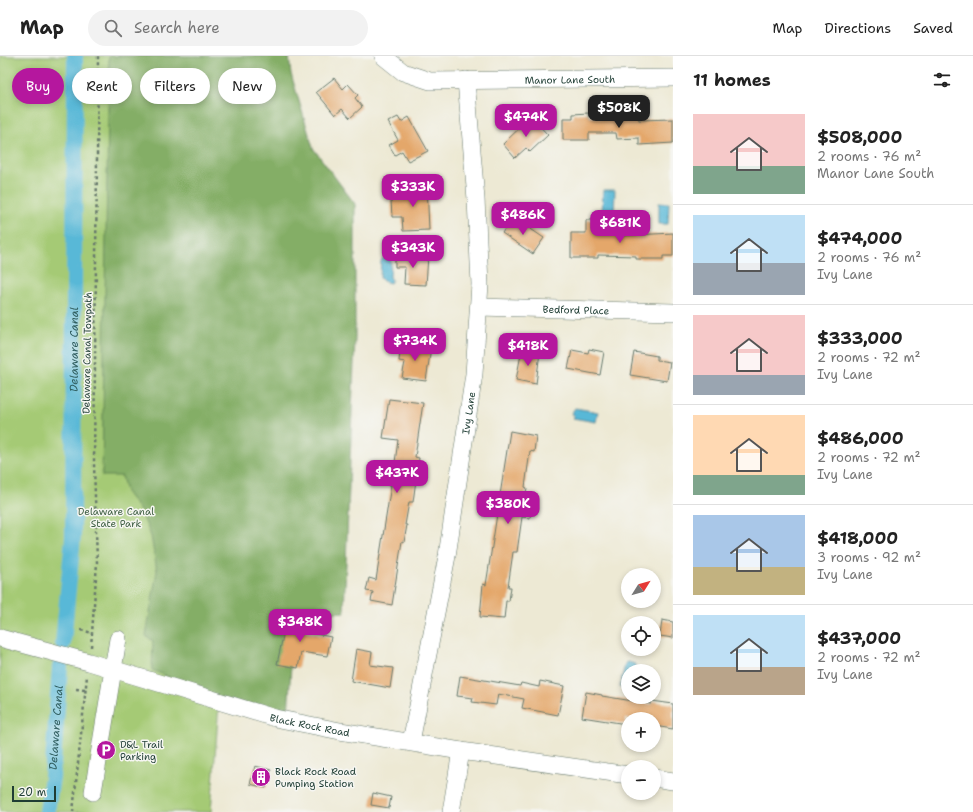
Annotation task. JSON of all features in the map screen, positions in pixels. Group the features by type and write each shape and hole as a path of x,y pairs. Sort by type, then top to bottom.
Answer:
{"street":[{"name":"Manor Lane South","path":"383,56 403,72 416,78 430,81 673,78"},
{"name":"Ivy Lane","path":"411,742 448,548 474,374 480,284 479,244 466,80"},
{"name":"Bedford Place","path":"479,307 673,312"},
{"name":"Black Rock Road","path":"0,638 85,660 275,718 340,731 621,774"},
{"path":"93,792 118,639"},
{"path":"451,812 461,750"},
{"path":"661,779 673,781"}],"path":[{"name":"Delaware Canal Towpath","path":"73,812 86,690 85,660 92,633 97,562 94,463 98,56"},
{"path":"81,630 92,633"},
{"path":"76,689 86,690"}],"green space":[{"name":"Delaware Canal State Park","path":"0,56 199,56 200,68 140,68 140,104 203,104 233,512 211,812 0,812"},
{"path":"109,56 289,56 291,74 313,148 355,204 355,337 344,612 294,615 288,716 222,699 152,670 153,641 146,636 157,571 151,536 141,512 126,492 122,476 102,476 108,104 132,104 132,68 109,68"}],"water":[{"path":"603,190 615,190 614,214 608,216 602,213"},
{"path":"659,203 669,203 668,224 659,224"},
{"path":"383,258 389,258 391,262 390,277 392,280 390,283 383,281 380,278 381,261"},
{"path":"575,408 598,412 596,422 573,418 574,415 571,414"}],"building":[{"path":"334,78 343,89 348,84 358,95 355,98 362,107 350,118 342,109 335,115 316,92"},
{"path":"588,113 589,117 598,118 638,117 639,120 673,119 673,143 639,145 639,138 617,139 616,133 589,133 589,140 563,140 563,118 573,118 573,114"},
{"path":"398,117 401,122 409,117 428,151 408,161 402,151 395,155 389,145 398,140 388,122"},
{"path":"531,117 548,135 530,152 526,148 515,158 503,144"},
{"path":"427,184 429,230 403,231 402,217 392,217 391,200 404,200 403,185"},
{"path":"513,217 544,238 533,254 502,233"},
{"path":"586,220 601,220 601,233 615,234 615,236 673,233 673,256 663,256 663,259 636,259 636,256 598,255 598,258 571,258 571,233 586,233"},
{"path":"395,255 428,256 426,285 404,284 405,267 395,267"},
{"path":"401,344 431,347 426,381 402,378 405,362 399,361"},
{"path":"522,349 540,352 536,384 516,380"},
{"path":"589,349 604,352 600,375 568,369 572,350 588,353"},
{"path":"634,352 657,356 657,360 670,362 667,381 630,375"},
{"path":"389,399 423,403 415,457 419,458 413,502 409,502 405,525 407,525 404,542 402,541 392,605 371,601 373,592 366,591 369,578 376,580 391,485 383,484 385,469 394,470 398,440 383,438"},
{"path":"510,431 536,436 534,452 530,451 525,487 527,488 524,502 532,503 530,518 522,517 517,552 513,552 508,587 511,587 509,601 506,601 504,619 480,617 483,584 486,585"},
{"path":"287,617 307,621 305,632 331,637 327,656 301,652 298,668 277,664"},
{"path":"662,620 673,622 673,638 661,636"},
{"path":"356,649 372,652 370,665 393,668 390,688 351,681"},
{"path":"460,676 520,686 521,683 539,687 540,681 564,686 558,715 522,708 524,699 498,694 496,705 472,702 473,698 457,696"},
{"path":"586,692 621,699 621,704 661,704 661,702 673,704 673,729 661,727 661,712 621,712 621,723 582,717"},
{"name":"Black Rock Road Pumping Station","path":"255,766 271,770 266,788 250,784"},
{"path":"373,793 391,797 389,808 371,805"}],"waterway":[{"name":"Delaware Canal","path":"63,643 73,537 75,56"},
{"name":"Delaware Canal","path":"47,812 52,777 60,667"}],"place":[{"name":"D&L Trail Parking","path":"106,750"},
{"name":"Black Rock Road Pumping Station","path":"261,777"}]}
